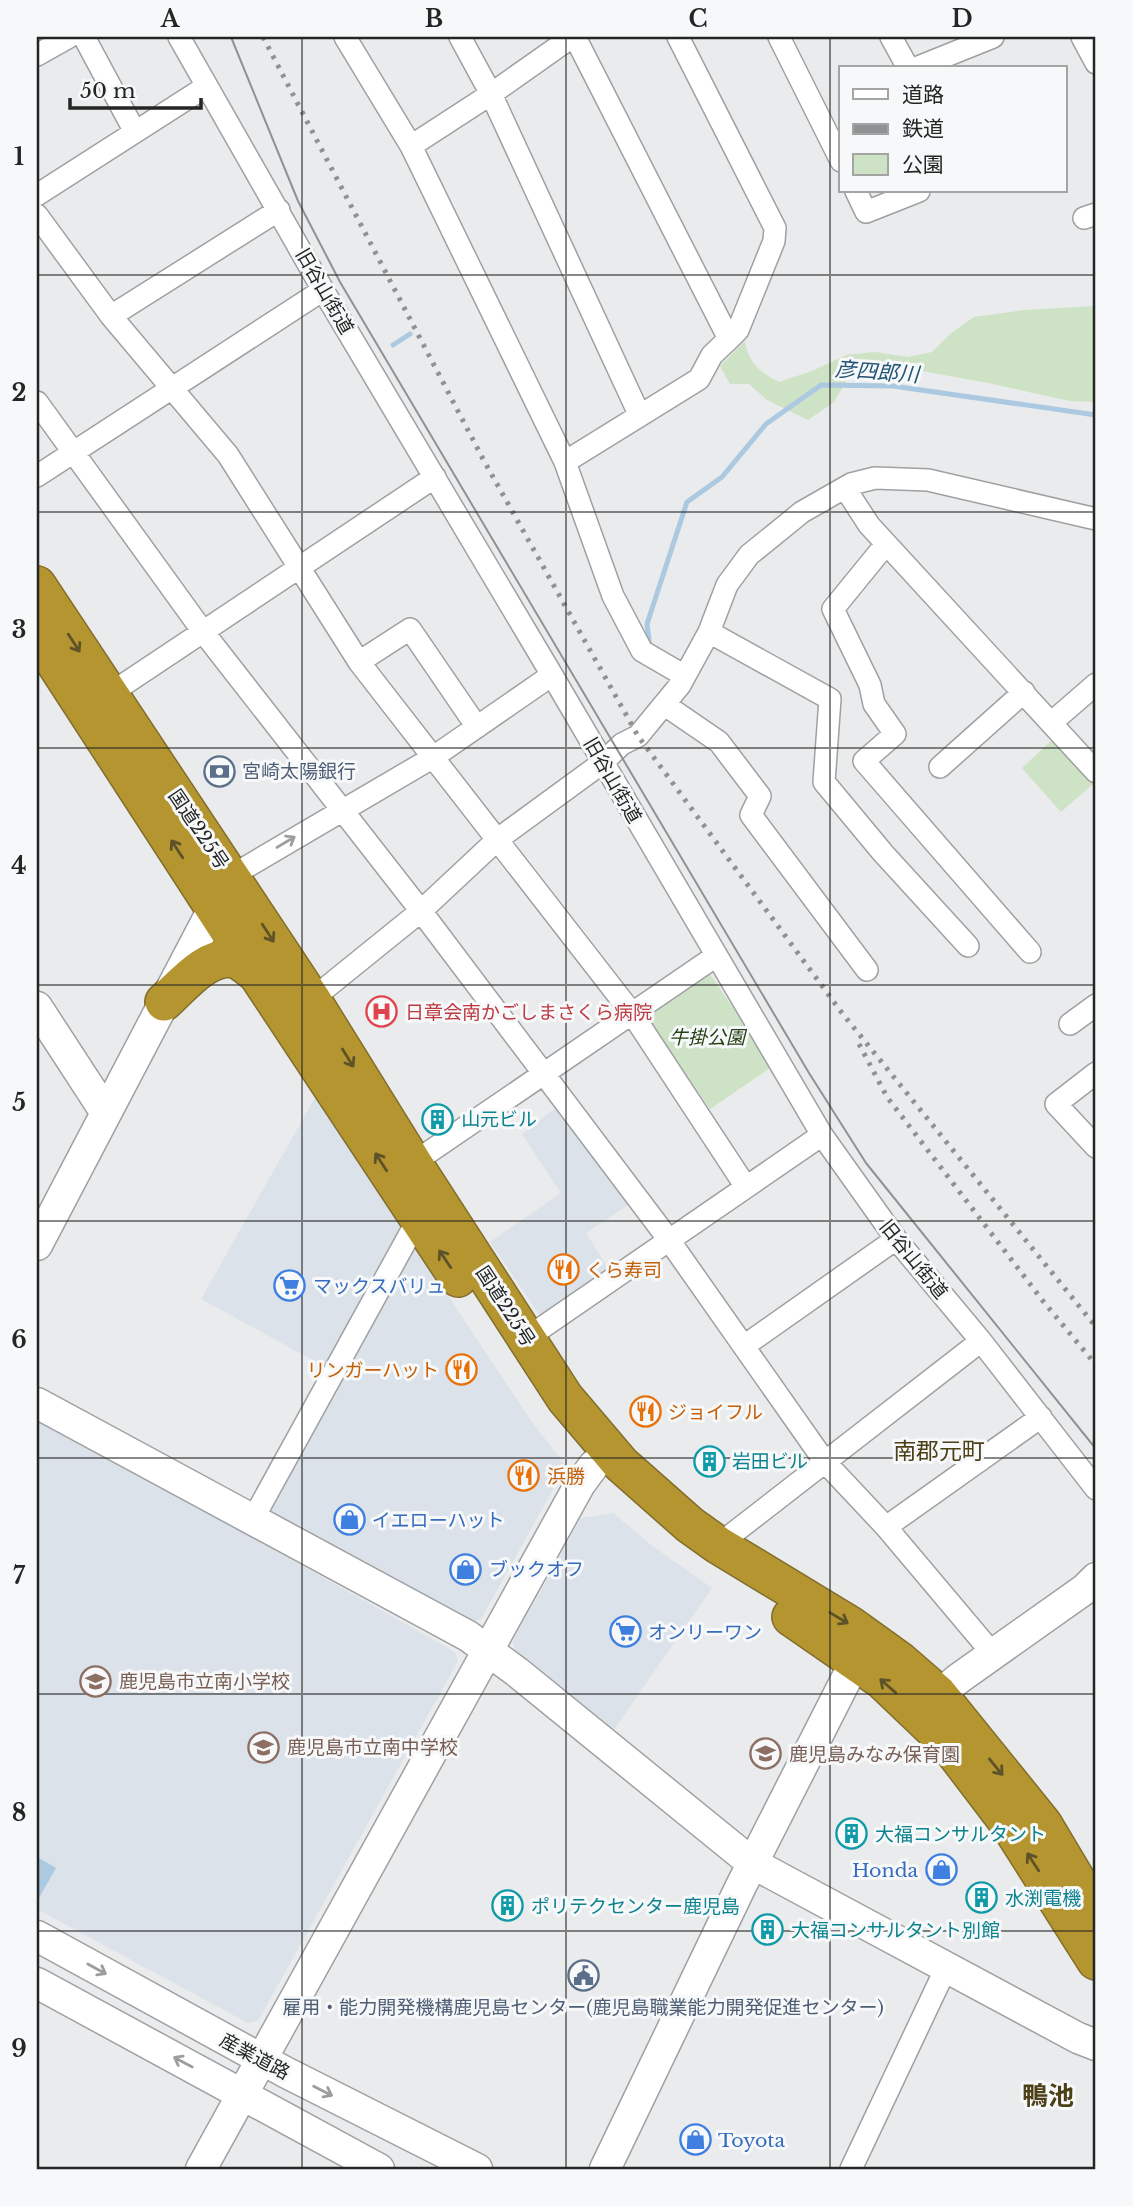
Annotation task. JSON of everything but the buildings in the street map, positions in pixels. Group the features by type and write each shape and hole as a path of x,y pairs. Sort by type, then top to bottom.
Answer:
{"highway":[{"name":"国道225号","path":"37,585 108,695 223,891 300,1009 413,1163 565,1398 621,1464 671,1510 718,1545 850,1625 900,1661 928,1703 946,1741 1007,1821 1096,1961"},
{"name":"国道225号","path":"37,635 223,891 257,974 300,1009 418,1219 556,1423 633,1507 676,1543 856,1660 882,1680 928,1703 1043,1825 1096,1913"},
{"path":"164,1002 197,972 224,959 236,959 257,974"},
{"path":"1043,1825 1096,1878"}],"street":[{"path":"37,55 69,37"},
{"path":"83,37 135,132"},
{"name":"旧谷山街道","path":"179,37 323,289 822,1135 896,1239 981,1341 1096,1489"},
{"path":"345,37 411,146 565,462 613,596 642,651 685,676"},
{"path":"460,37 491,94 639,414"},
{"path":"411,146 573,37 729,339"},
{"path":"565,462 699,379 712,355 738,330 774,241 775,228 678,37"},
{"path":"779,37 839,156"},
{"path":"891,37 907,66"},
{"path":"921,66 993,37"},
{"path":"1082,37 1096,62"},
{"path":"37,195 207,86"},
{"path":"856,192 866,212 916,192"},
{"path":"111,316 279,210"},
{"path":"37,215 111,316 228,455 359,662 631,1012 746,1187"},
{"path":"37,476 323,289"},
{"path":"37,402 204,633 421,911 669,1240 825,1461 886,1527 993,1654"},
{"path":"108,695 435,477"},
{"path":"300,1009 421,911 498,839 602,763 622,744 638,736 665,705 685,676 709,632 726,585 749,555 802,512 845,488 875,478 928,480 1096,519"},
{"path":"845,488 869,525 1096,772"},
{"path":"886,544 833,609 870,685 874,704 895,734 864,761 1030,951"},
{"path":"359,662 410,629 477,727"},
{"path":"709,632 830,699 824,782 968,946"},
{"path":"37,1245 223,891 341,809 432,758 552,675"},
{"path":"1051,723 1096,684"},
{"path":"940,767 1024,692"},
{"path":"665,705 719,742 760,796 751,815 867,970"},
{"path":"413,1163 716,956"},
{"path":"1070,1024 1096,1005"},
{"path":"37,1007 106,1113"},
{"path":"1096,1073 1056,1104 1096,1147"},
{"path":"527,1338 822,1135"},
{"path":"253,1519 418,1219"},
{"path":"744,1346 896,1239"},
{"path":"718,1545 981,1341"},
{"path":"37,1403 468,1636 517,1672 752,1863 1078,2038 1096,2045"},
{"path":"886,1527 1041,1418"},
{"path":"201,2169 580,1484 594,1465"},
{"path":"928,1703 993,1654 1092,1590"},
{"path":"605,2169 752,1863 856,1660"},
{"name":"産業道路","path":"37,1936 262,2060 477,2169"},
{"path":"851,2169 946,1968"},
{"name":"産業道路","path":"37,1983 379,2169"}],"shaded area":[{"path":"317,1094 400,1226 397,1242 327,1368 201,1299"},
{"path":"558,1106 631,1203 586,1233 610,1271 541,1317 490,1242 561,1193 522,1134"},
{"path":"413,1243 532,1422 566,1466 481,1619 472,1623 271,1515 273,1501"},
{"name":"鹿児島市立南中学校","path":"37,1421 237,1529 455,1652 458,1661 258,2021 248,2023 37,1909"},
{"name":"オンリーワン","path":"613,1513 650,1544 712,1588 613,1731 515,1652 513,1641 581,1518"}],"green space":[{"path":"1096,306 1096,402 1070,401 905,368 866,370 848,378 834,402 808,420 767,400 749,384 730,384 720,366 745,341 756,366 779,382 812,371 846,355 876,352 908,357 932,352 950,334 974,317 1025,310"},
{"path":"1053,739 1093,784 1061,812 1022,768"},
{"name":"牛掛公園","path":"703,964 773,1066 710,1109 640,1007"}],"water":[{"path":"37,1857 56,1868 39,1898 37,1896"}],"waterway":[{"path":"393,345 410,334"},
{"name":"彦四郎川","path":"650,648 647,624 687,502 722,477 766,424 821,385 893,386 1096,415"}],"tram line":[{"path":"231,37 298,201 340,282 809,1073 866,1163 1096,1449"}],"railway":[{"path":"263,37 483,459 638,736 842,1013 1096,1327"},
{"path":"859,1044 887,1097 1043,1301 1096,1365"}],"place":[{"name":"宮崎太陽銀行","path":"219,771"},
{"name":"日章会南かごしまさくら病院","path":"382,1012"},
{"name":"山元ビル","path":"438,1119"},
{"name":"くら寿司","path":"563,1270"},
{"name":"マックスバリュ","path":"290,1286"},
{"name":"リンガーハット","path":"462,1370"},
{"name":"ジョイフル","path":"645,1412"},
{"name":"岩田ビル","path":"709,1461"},
{"name":"浜勝","path":"524,1476"},
{"name":"イエローハット","path":"349,1520"},
{"name":"ブックオフ","path":"466,1569"},
{"name":"オンリーワン","path":"625,1632"},
{"name":"鹿児島市立南小学校","path":"96,1681"},
{"name":"鹿児島市立南中学校","path":"264,1747"},
{"name":"鹿児島みなみ保育園","path":"766,1754"},
{"name":"大福コンサルタント","path":"852,1834"},
{"name":"Honda","path":"941,1870"},
{"name":"水渕電機","path":"982,1898"},
{"name":"ポリテクセンター鹿児島","path":"508,1906"},
{"name":"大福コンサルタント別館","path":"768,1930"},
{"name":"雇用・能力開発機構鹿児島センター(鹿児島職業能力開発促進センター)","path":"583,1976"},
{"name":"Toyota","path":"695,2140"}],"district":[{"name":"南郡元町","path":"939,1451"},
{"name":"鴨池","path":"1048,2096"}]}
